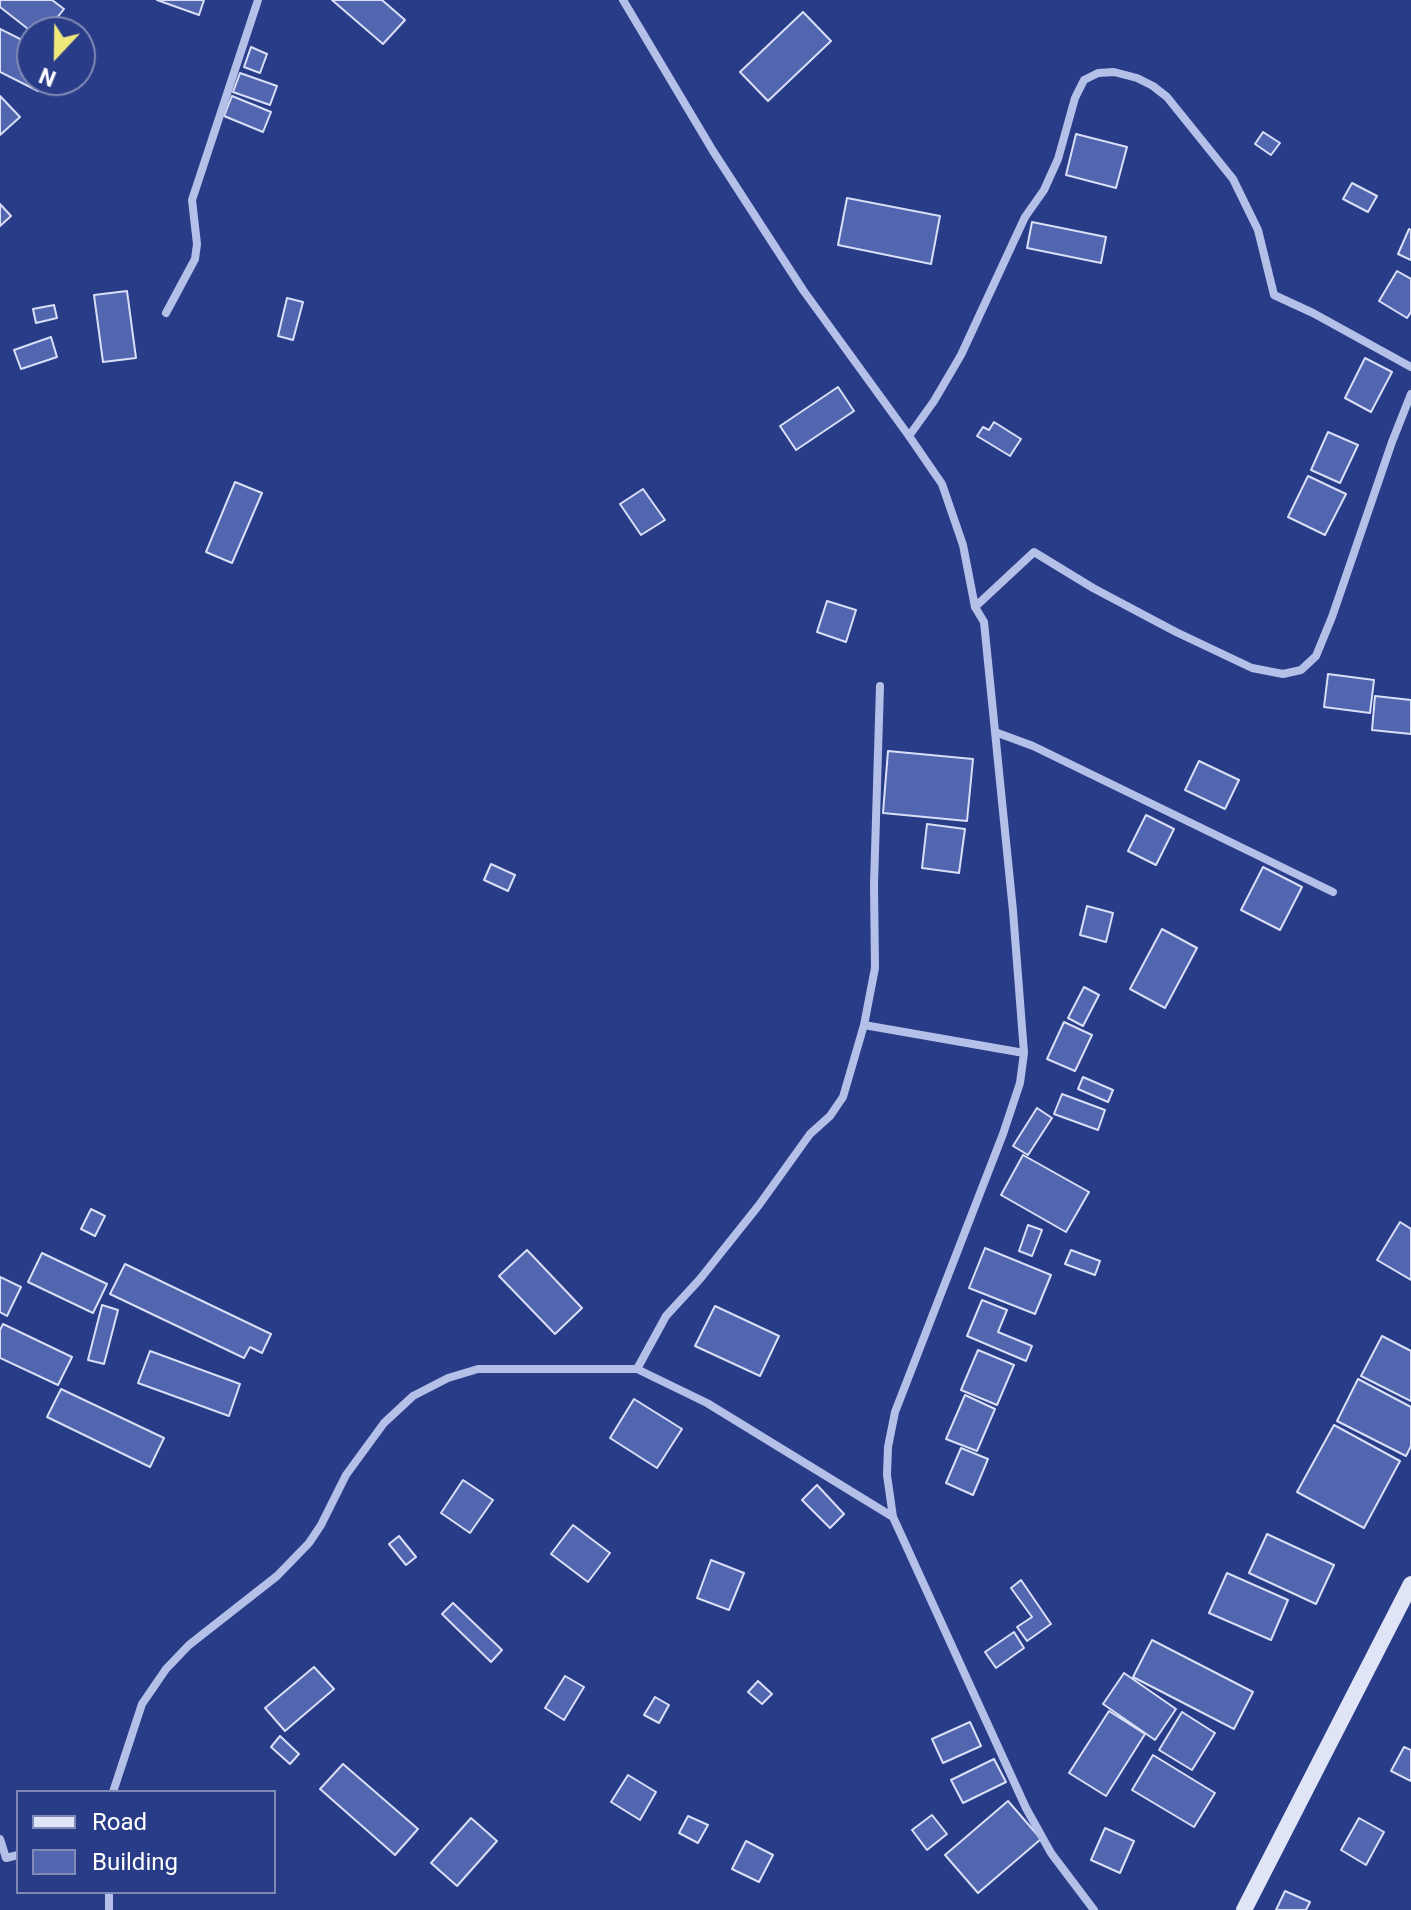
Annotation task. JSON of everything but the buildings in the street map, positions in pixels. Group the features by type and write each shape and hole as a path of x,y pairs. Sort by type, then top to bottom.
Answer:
{"street":[{"path":"166,313 195,259 197,244 192,200 258,0"},
{"path":"623,0 713,151 803,290 942,484 963,545 975,607 984,622 1024,1053 1020,1083 1003,1134 895,1412 888,1447 887,1475 893,1517 1026,1808 1051,1853 1094,1910"},
{"path":"909,436 961,355 1025,217 1044,190 1058,159 1075,98 1084,80 1098,73 1114,72 1137,78 1167,97 1233,179 1258,230 1274,295 1411,367"},
{"path":"975,607 1034,552 1106,595 1252,668 1283,674 1301,670 1316,656 1332,617 1411,394"},
{"path":"637,1369 666,1316 700,1279 810,1134 830,1116 843,1097 864,1025 875,968 874,885 880,686"},
{"path":"995,732 1033,746 1333,892"},
{"path":"864,1025 1024,1053"},
{"path":"114,1790 142,1704 166,1669 189,1645 277,1576 309,1543 346,1475 384,1423 413,1396 448,1378 478,1369 637,1369 707,1403 893,1517"},
{"path":"1244,1910 1411,1584"},
{"path":"0,1839 6,1858 16,1856"}]}
